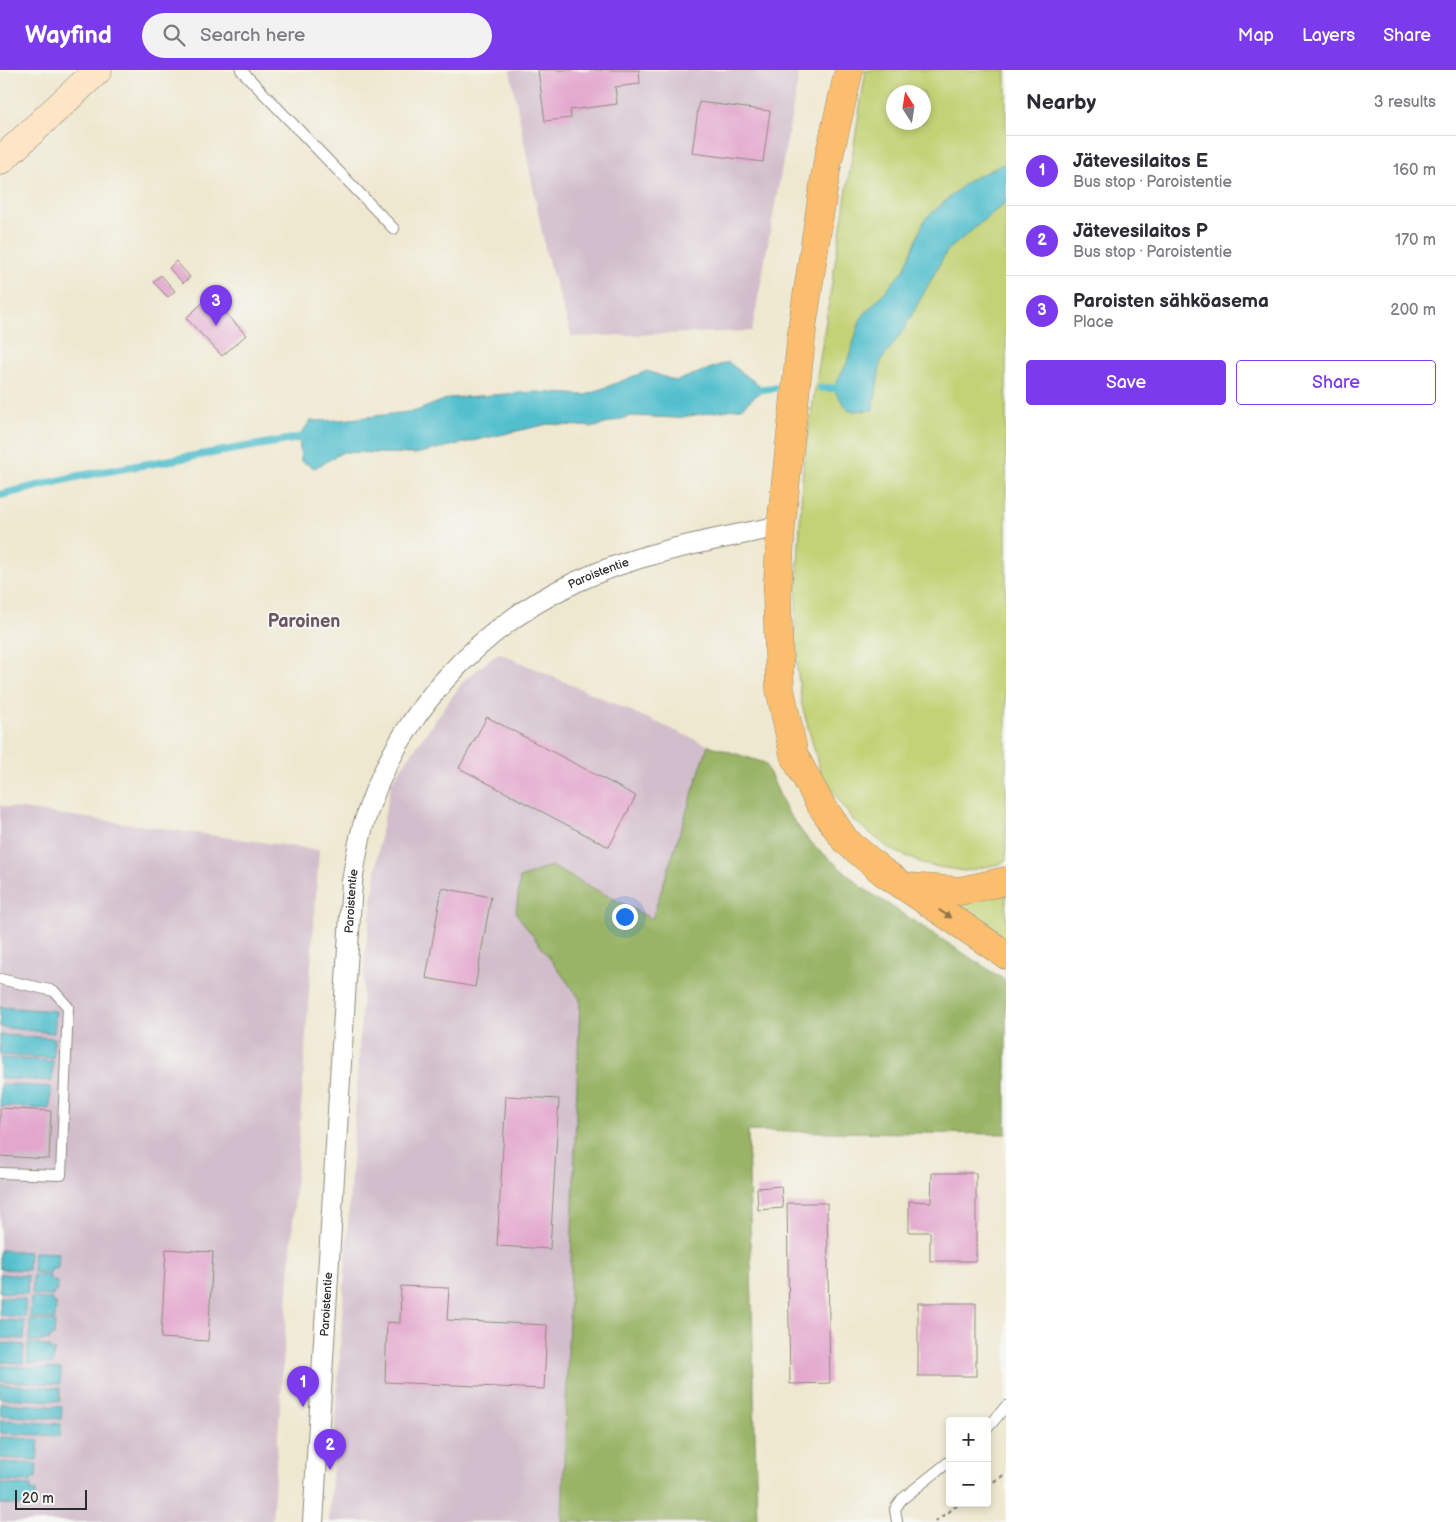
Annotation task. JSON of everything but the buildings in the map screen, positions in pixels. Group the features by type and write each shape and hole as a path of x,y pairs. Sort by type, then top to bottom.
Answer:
{"main road":[{"path":"0,161 98,70"},
{"path":"848,71 827,165 804,312 781,526 777,596 780,689 794,755 819,802 845,840 883,872 1006,955"},
{"path":"905,886 932,891 960,891 1006,881"}],"street":[{"name":"Paroistentie","path":"313,1522 352,882 363,826 392,755 426,702 452,671 506,623 536,602 577,581 650,555 781,526"}],"lane":[{"path":"241,70 394,229"},
{"path":"0,979 54,991 68,1007 61,1175 0,1173"},
{"path":"991,1424 1006,1406"},
{"path":"897,1522 895,1509 902,1499 949,1462"}],"path":[{"path":"991,1483 1006,1474"},
{"path":"935,1522 955,1507"}],"shaded area":[{"path":"510,70 797,70 799,74 752,331 572,337 546,253"},
{"path":"499,653 708,745 638,963 580,999 562,1522 329,1522 365,956 381,832 392,781 464,680"},
{"path":"0,806 319,850 272,1522 0,1522"}],"green space":[{"path":"866,70 1006,70 1006,860 999,864 965,871 926,865 890,849 852,819 821,774 802,705 794,645 803,465"},
{"path":"708,745 765,763 787,811 808,840 863,888 1006,981 1006,1134 748,1131 757,1522 562,1522 580,999 516,913 520,878 551,866 652,919"},
{"path":"1006,890 1006,939 957,903"}],"water":[{"path":"1006,163 1006,202 947,251 904,329 881,361 873,410 849,411 833,389 847,363 861,318 904,270 925,219 969,180"},
{"path":"728,362 764,389 741,408 676,418 631,416 595,427 548,424 415,454 343,452 315,468 301,461 299,437 310,421 342,420 416,411 449,398 536,392 586,395 647,371 676,381"},
{"path":"0,1007 56,1011 54,1033 0,1027"},
{"path":"0,1035 54,1038 53,1058 0,1055"},
{"path":"0,1058 53,1061 52,1081 0,1078"},
{"path":"0,1084 51,1087 50,1109 0,1106"},
{"path":"0,1250 29,1252 28,1270 0,1269"},
{"path":"34,1252 59,1253 58,1268 50,1270 50,1273 33,1272"},
{"path":"0,1274 28,1276 27,1294 0,1292"},
{"path":"33,1275 50,1275 49,1279 57,1282 57,1292 53,1292 53,1296 32,1295"},
{"path":"0,1297 25,1299 25,1317 0,1315"},
{"path":"31,1298 52,1299 52,1302 56,1303 55,1319 30,1318"},
{"path":"0,1320 25,1321 24,1339 0,1338"},
{"path":"30,1320 55,1321 54,1336 50,1336 50,1340 41,1340 41,1342 29,1341"},
{"path":"0,1343 24,1345 23,1363 0,1362"},
{"path":"28,1343 50,1347 50,1350 54,1350 53,1364 28,1363"},
{"path":"0,1366 61,1369 60,1384 0,1381"},
{"path":"0,1384 60,1388 60,1401 0,1398"},
{"path":"0,1403 62,1407 61,1419 0,1415"},
{"path":"0,1420 61,1424 60,1436 0,1433"},
{"path":"0,1437 39,1440 37,1460 0,1458"},
{"path":"0,1462 37,1464 36,1478 31,1478 31,1482 0,1481"},
{"path":"0,1484 31,1486 31,1491 36,1491 35,1506 0,1504"}],"waterway":[{"path":"753,390 774,388"},
{"path":"821,388 842,388"},
{"path":"0,495 79,476 310,436"}],"place":[{"name":"Paroisten sähköasema","path":"216,326"},
{"name":"Jätevesilaitos E","path":"303,1407"},
{"name":"Jätevesilaitos P","path":"330,1470"}],"district":[{"name":"Paroinen","path":"304,621"}]}
